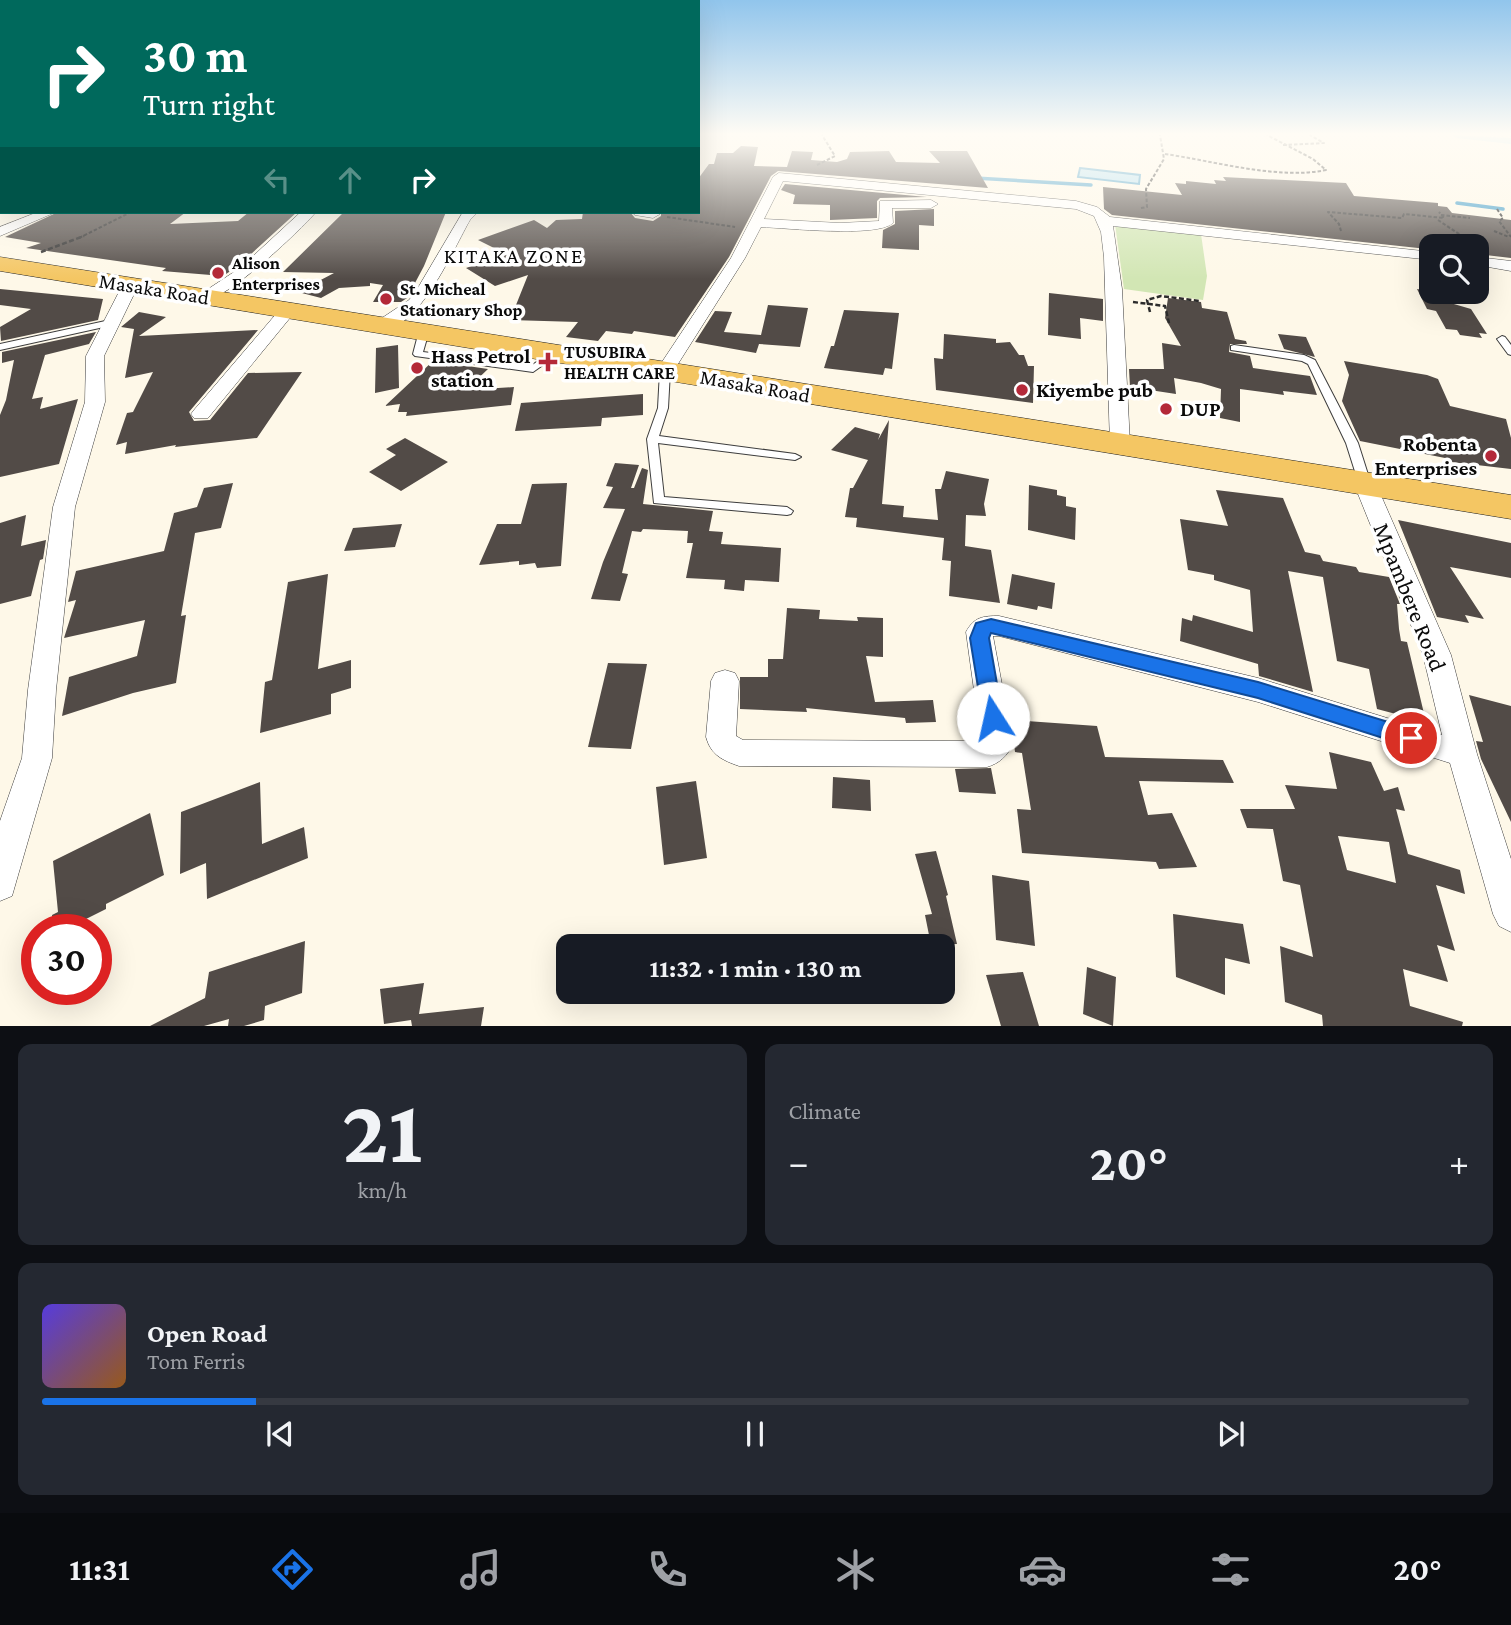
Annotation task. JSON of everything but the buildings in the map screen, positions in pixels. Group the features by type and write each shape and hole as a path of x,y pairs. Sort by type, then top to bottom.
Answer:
{"main road":[{"name":"Masaka Road","path":"1,264 1511,507"}],"street":[{"path":"665,371 756,226 775,183"},
{"path":"852,183 1076,205 1094,210 1106,221 1419,255"},
{"path":"756,226 881,225 886,223 885,204 937,204"},
{"path":"0,232 44,214"},
{"path":"205,298 245,271 307,214"},
{"path":"385,324 415,303 469,214"},
{"path":"1106,221 1115,307 1120,444"},
{"path":"1489,262 1511,265"},
{"path":"0,884 19,810 37,758 42,690 64,507 95,402 95,356 130,286"},
{"path":"201,414 288,310"},
{"name":"Mpambere Road","path":"1365,484 1437,655 1462,754 1511,914"},
{"path":"725,681 720,737 723,744 739,753 987,754 998,744 979,632 985,626 999,626 1258,690 1462,754"}],"lane":[{"path":"0,347 110,323"},
{"path":"1502,339 1511,352"},
{"path":"1234,348 1304,358 1312,362 1352,443 1365,484"},
{"path":"665,371 663,408 653,439 651,456 660,491 658,500 787,511"},
{"path":"653,439 795,457"}],"path":[{"path":"1139,208 1147,207 1144,191 1147,183"},
{"path":"1497,209 1503,218 1499,221 1511,237"},
{"path":"1369,249 1359,233 1342,231 1328,212 1401,218 1404,214 1444,218 1440,213 1470,218"},
{"path":"1,264 88,235 127,214"},
{"path":"655,214 756,226"},
{"path":"1437,218 1462,234"},
{"path":"1493,231 1511,237"},
{"path":"1150,312 1147,300 1161,296 1199,301"},
{"path":"1131,302 1165,306 1169,323"}],"green space":[{"path":"1115,224 1201,234 1207,276 1203,300 1124,289"}],"waterway":[{"path":"1056,183 1091,185"},
{"path":"1457,203 1503,209"}],"place":[{"name":"Alison Enterprises","path":"218,273"},
{"name":"St. Micheal Stationary Shop","path":"386,299"},
{"name":"TUSUBIRA HEALTH CARE","path":"548,362"},
{"name":"Hass Petrol station","path":"417,368"},
{"name":"Kiyembe pub","path":"1022,390"},
{"name":"DUP","path":"1166,409"},
{"name":"Robenta Enterprises","path":"1491,456"}],"district":[{"name":"KITAKA ZONE","path":"514,256"}],"route":[{"path":"993,718 979,638 979,632 985,626 999,626 1258,690 1411,738"}]}
